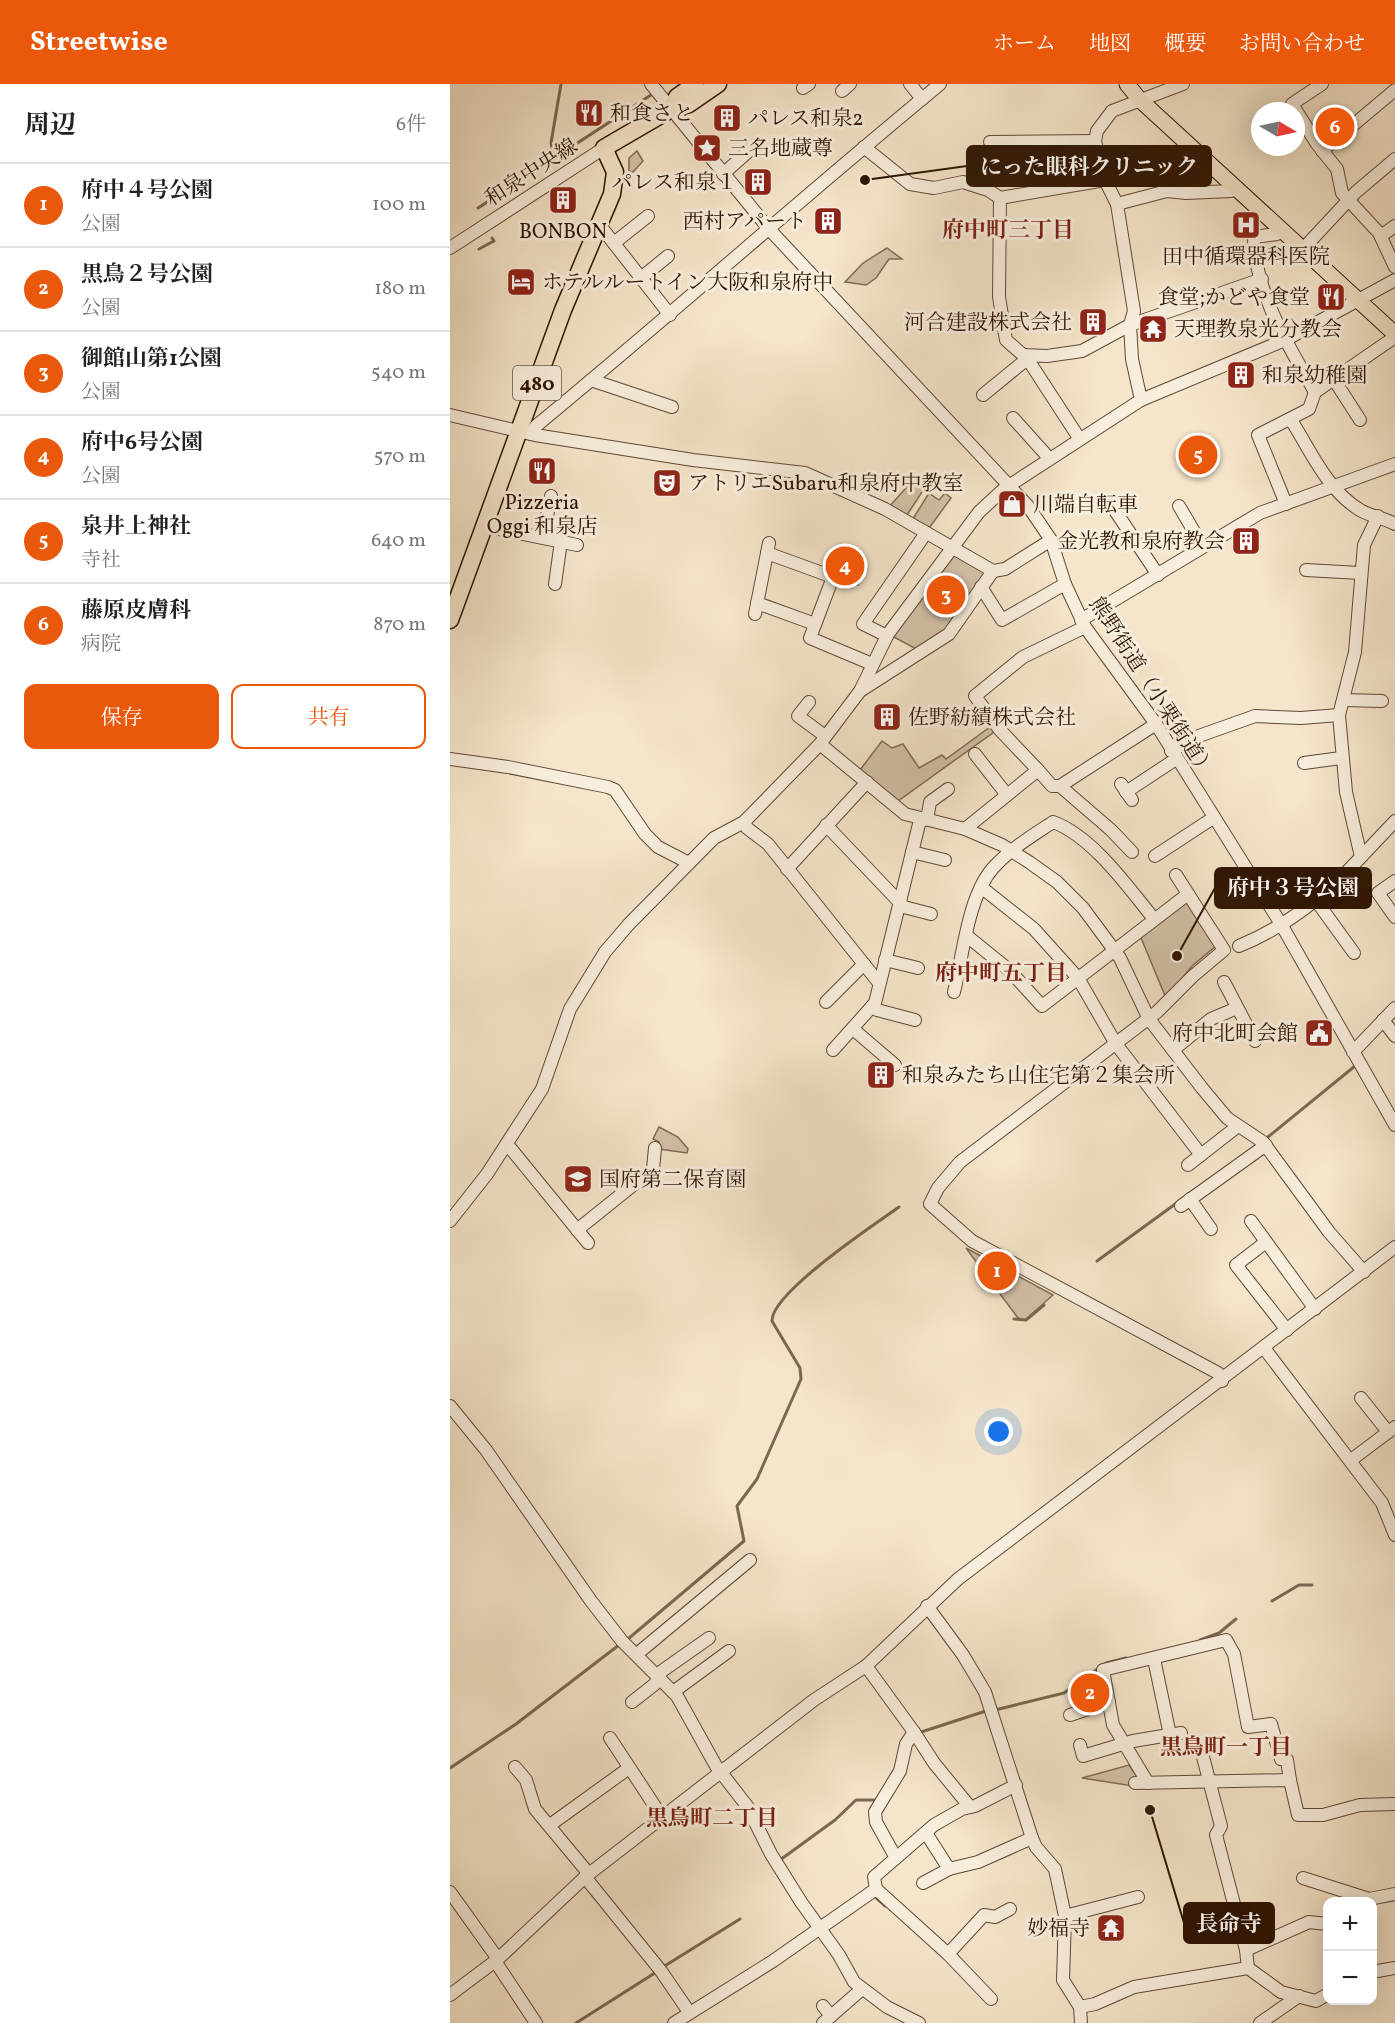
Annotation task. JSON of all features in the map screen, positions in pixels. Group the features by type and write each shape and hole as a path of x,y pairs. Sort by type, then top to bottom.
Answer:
{"highway":[{"path":"671,109 677,97 695,84"},
{"path":"604,148 671,109 689,105 718,84"},
{"name":"480","path":"450,620 484,526 525,432 598,223 614,185 615,172 604,148"}],"main road":[{"path":"1127,84 1139,99 1360,300 1395,335"}],"street":[{"name":"熊野街道（小栗街道）","path":"651,84 769,229 1028,506 1051,540 1065,584 1083,624 1156,724 1281,924 1395,1125"},
{"path":"910,84 922,99"},
{"path":"525,432 536,426 670,315 940,84"},
{"path":"1141,400 1132,359 1131,325 1134,311 1117,204 1105,180 1095,141 1105,117 1139,99 1183,84"},
{"path":"1322,84 1292,104 1322,151 1337,169 1342,193 1381,236 1395,267"},
{"path":"1322,151 1395,90"},
{"path":"990,142 1095,141"},
{"path":"864,147 910,184 934,188 963,182 988,190 1000,198 1105,180"},
{"name":"和泉中央線","path":"450,248 604,148"},
{"path":"723,174 751,149"},
{"path":"1303,249 1348,200 1395,159"},
{"path":"1117,204 1167,191 1186,193 1231,190 1237,187"},
{"path":"1000,198 999,297 1006,340 1026,357 1079,438"},
{"path":"614,243 648,216"},
{"path":"598,223 670,315"},
{"path":"1381,236 1395,226"},
{"path":"1281,229 1277,234 1254,237 1254,255 1285,340 1315,392"},
{"path":"641,278 668,256"},
{"path":"983,395 1026,357 1082,351 1131,325 1262,279"},
{"path":"450,1221 507,1144 542,1089 570,1009 596,965 630,924 714,838 744,822 822,740 860,691 887,636 979,512 1009,487 1079,438 1141,400 1285,340 1395,280"},
{"path":"1286,504 1258,435 1309,409 1315,392 1395,335"},
{"path":"1333,378 1360,420"},
{"path":"591,380 672,407"},
{"path":"450,415 525,432 693,460 805,473 885,510 993,571 1005,569 1051,540"},
{"path":"1291,420 1334,489 1363,512 1395,522"},
{"path":"1021,421 1049,459"},
{"path":"1156,724 1060,786 1052,786 999,729 975,696 1023,657 1083,624 1202,545 1260,513 1334,489 1395,464"},
{"path":"543,536 551,496"},
{"path":"1112,506 1158,575"},
{"path":"1179,506 1202,545"},
{"path":"1361,857 1346,792 1341,758 1339,715 1355,652 1364,545 1378,516"},
{"path":"484,526 543,536 577,545"},
{"path":"887,636 863,624 926,533"},
{"path":"555,584 561,541"},
{"path":"815,624 756,609 768,548 833,577 810,638 872,664"},
{"path":"1306,570 1360,573"},
{"path":"860,691 949,634 993,571"},
{"path":"981,587 1002,621 1065,584"},
{"path":"1343,700 1382,700"},
{"path":"808,702 798,716 867,782 905,814 965,829 1011,851 1057,882 1083,908 1114,949 1149,1019 1227,1118 1266,1145 1329,1232 1364,1272"},
{"path":"1126,792 1196,737 1256,716 1301,718 1339,715"},
{"path":"975,754 1007,795"},
{"path":"1304,764 1341,758"},
{"path":"450,759 508,767 615,790 645,834 658,847 689,863"},
{"path":"965,829 1038,771"},
{"path":"787,869 867,782"},
{"path":"1060,786 1111,830 1132,852"},
{"path":"833,1050 872,1006 922,819 928,814 930,802 948,789"},
{"path":"1155,856 1170,852 1214,818"},
{"path":"1239,946 1281,924 1335,885 1395,821"},
{"path":"744,822 747,828 768,844 879,983"},
{"path":"954,992 981,887 993,868 1011,851 1053,822 1062,826 1094,851 1154,919"},
{"path":"826,825 904,907 931,914"},
{"path":"912,852 945,860"},
{"path":"1176,875 1224,950 1193,976 1149,1019 960,1162 938,1188 930,1204 972,1240 1218,1373 1222,1381"},
{"path":"1395,880 1378,893 1395,916"},
{"path":"981,887 1034,929 1078,978 1116,1044 1200,1155"},
{"path":"967,936 1010,970 1042,1006 1188,894"},
{"path":"1316,899 1339,941 1354,953"},
{"path":"885,960 918,968"},
{"path":"826,1002 864,964"},
{"path":"1224,982 1249,1037"},
{"path":"872,1006 877,1010 915,1020"},
{"path":"1173,1050 1211,1019 1217,1010 1237,1008"},
{"path":"1353,1052 1395,1008"},
{"path":"1383,1020 1395,1036"},
{"path":"853,1029 895,1065"},
{"path":"1188,1165 1238,1126"},
{"path":"507,1144 588,1243"},
{"path":"1204,1225 1186,1203 1236,1173 1266,1145"},
{"path":"578,1230 653,1169 655,1148"},
{"path":"1251,1221 1315,1309"},
{"path":"1266,1242 1236,1265 1287,1330"},
{"path":"450,1995 497,1960 587,1876 814,1700 866,1666 958,1579 1395,1248"},
{"path":"1264,1348 1382,1503 1395,1535"},
{"path":"1351,1460 1391,1430 1361,1398"},
{"path":"450,1406 486,1450 591,1601 622,1641 673,1692 721,1773 747,1806 771,1854 801,1902 853,1966 862,1989 919,2023"},
{"path":"637,1654 716,1595 747,1568"},
{"path":"927,1606 963,1655 985,1692 1032,1838 1055,1869 1065,1916 1063,1980 1080,2007 1081,2023"},
{"path":"1290,1780 1252,1780 1210,1784 1141,1783 1113,1725 1103,1670 1226,1640 1234,1654 1248,1727 1271,1724 1281,1758 1287,1760 1298,1815 1323,1815 1360,1800 1395,1804"},
{"path":"632,1702 655,1684 662,1671 706,1645"},
{"path":"673,1692 688,1678 729,1651"},
{"path":"1080,1745 1083,1756 1175,1734 1154,1659"},
{"path":"866,1666 970,1808"},
{"path":"1076,1709 1109,1702"},
{"path":"896,1858 876,1822 875,1812 900,1771 906,1744 914,1732"},
{"path":"610,1738 663,1817"},
{"path":"1203,1756 1221,1826 1216,1834 1246,1950 1248,1968"},
{"path":"515,1767 526,1780 535,1809 550,1825 689,2012"},
{"path":"550,1825 629,1768"},
{"path":"991,1999 948,1954 876,1889 874,1877 934,1825 962,1809 970,1808 1016,1785"},
{"path":"926,1833 949,1869"},
{"path":"923,1883 949,1869 978,1862 1032,1838"},
{"path":"1302,1878 1330,1881 1359,1897"},
{"path":"674,2023 821,1928 876,1889"},
{"path":"450,1892 497,1960 536,2023"},
{"path":"1377,1897 1395,1894"},
{"path":"1065,1916 1138,1897"},
{"path":"948,1954 984,1915 994,1917 1010,1909"},
{"path":"1246,1950 1309,1922 1323,1923"},
{"path":"1080,2007 1095,2004 1134,1987 1248,1968 1281,1992 1316,2001 1323,1997"},
{"path":"1377,1971 1395,1968"},
{"path":"825,2015 862,1989"},
{"path":"1260,2023 1299,1996"}],"shaded area":[{"path":"637,151 643,161 633,172 629,172 629,158"},
{"path":"887,248 902,259 889,259 876,278 866,285 845,282 863,263"},
{"path":"913,480 924,489 905,518 888,508"},
{"path":"929,493 939,500 945,493 951,498 927,531 911,522"},
{"path":"850,547 863,554 854,571 862,576 858,585 836,578 831,572 837,556 844,559"},
{"path":"952,551 986,574 947,630 916,649 892,636"},
{"path":"990,727 994,732 898,801 860,770 882,741 892,748 903,744 919,768 942,755 946,759"},
{"path":"1187,897 1217,945 1192,966 1166,998 1139,933"},
{"path":"659,1127 678,1137 688,1149 687,1153 659,1149 659,1142 653,1139"},
{"path":"966,1248 1053,1295 1025,1320 1018,1318"},
{"path":"1098,1674 1103,1697 1100,1701 1086,1706 1082,1704 1078,1689"},
{"path":"1129,1765 1138,1778 1133,1786 1082,1778"}],"waterway":[{"path":"554,158 551,143 561,84"},
{"path":"478,208 654,93"},
{"path":"479,249 494,241 492,238"},
{"path":"1268,1137 1355,1066"},
{"path":"1097,1261 1178,1202"},
{"path":"628,1639 744,1541 737,1506 757,1479 801,1379 800,1368 772,1321 776,1309 805,1277 899,1207"},
{"path":"1014,1319 1026,1320 1044,1305"},
{"path":"1272,1601 1299,1585 1312,1585"},
{"path":"1200,1640 1219,1633 1236,1619"},
{"path":"450,1768 516,1724 619,1645"},
{"path":"995,1710 1064,1693 1106,1663 1126,1658"},
{"path":"918,1733 986,1711"},
{"path":"780,1860 835,1820 856,1800 878,1800"},
{"path":"874,1896 885,1906"},
{"path":"663,1967 740,1919"},
{"path":"576,2023 658,1971"}],"place":[{"name":"和食さと","path":"589,113"},
{"name":"パレス和泉2","path":"727,118"},
{"name":"藤原皮膚科","path":"1335,127"},
{"name":"三名地蔵尊","path":"707,148"},
{"name":"にった眼科クリニック","path":"865,180"},
{"name":"パレス和泉１","path":"758,182"},
{"name":"BONBON","path":"563,200"},
{"name":"西村アパート","path":"828,221"},
{"name":"田中循環器科医院","path":"1246,225"},
{"name":"ホテルルートイン大阪和泉府中","path":"521,282"},
{"name":"食堂;かどや食堂","path":"1331,297"},
{"name":"河合建設株式会社","path":"1093,322"},
{"name":"天理教泉光分教会","path":"1153,329"},
{"name":"和泉幼稚園","path":"1241,375"},
{"name":"泉井上神社","path":"1198,455"},
{"name":"Pizzeria Oggi 和泉店","path":"542,471"},
{"name":"アトリエSubaru和泉府中教室","path":"667,483"},
{"name":"川端自転車","path":"1012,504"},
{"name":"金光教和泉府教会","path":"1246,541"},
{"name":"府中6号公園","path":"845,566"},
{"name":"御館山第1公園","path":"946,595"},
{"name":"佐野紡績株式会社","path":"887,717"},
{"name":"府中３号公園","path":"1177,956"},
{"name":"府中北町会館","path":"1319,1033"},
{"name":"和泉みたち山住宅第２集会所","path":"881,1075"},
{"name":"国府第二保育園","path":"578,1179"},
{"name":"府中４号公園","path":"997,1271"},
{"name":"黒鳥２号公園","path":"1090,1693"},
{"name":"長命寺","path":"1150,1810"},
{"name":"妙福寺","path":"1111,1928"}],"district":[{"name":"府中町三丁目","path":"1008,229"},
{"name":"府中町五丁目","path":"1001,972"},
{"name":"黒鳥町一丁目","path":"1226,1746"},
{"name":"黒鳥町二丁目","path":"712,1817"}]}
